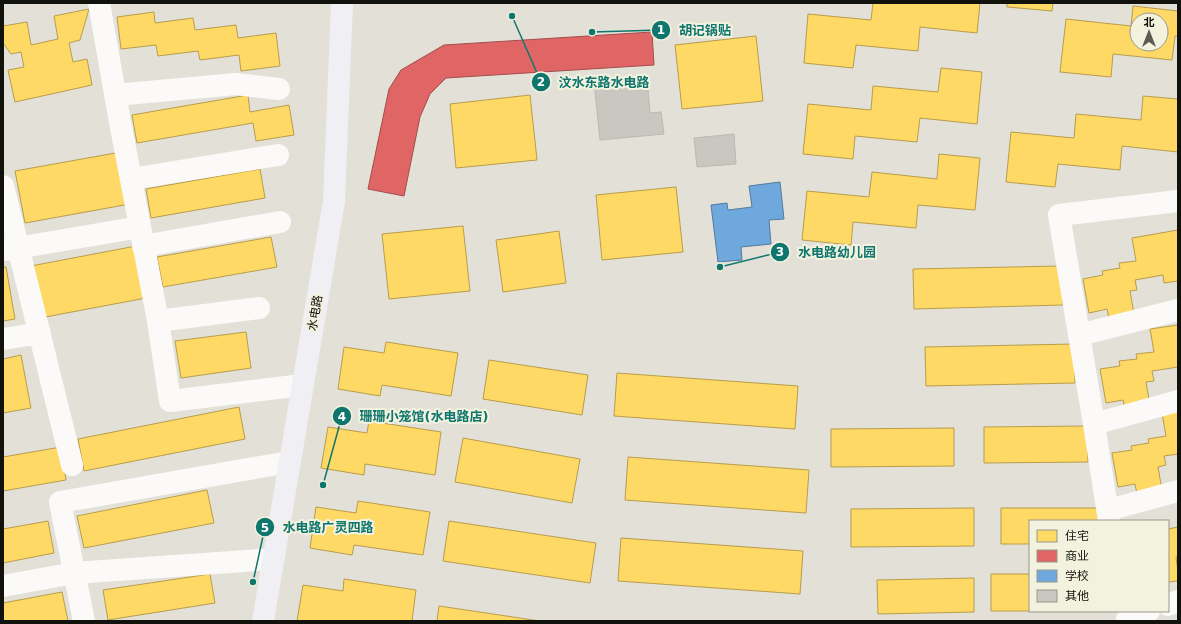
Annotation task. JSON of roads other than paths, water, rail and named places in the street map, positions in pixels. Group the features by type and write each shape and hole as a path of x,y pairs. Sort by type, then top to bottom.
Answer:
{"main road":[{"name":"水电路","path":"263,621 334,201 342,3"}],"street":[{"path":"99,3 141,236 158,321 170,401 302,385"},
{"path":"115,95 236,84 278,89"},
{"path":"131,179 278,155"},
{"path":"3,186 11,249 40,334 72,465"},
{"path":"1178,201 1059,215 1108,516 1178,491"},
{"path":"11,249 280,222"},
{"path":"158,321 259,308"},
{"path":"1079,335 1178,310"},
{"path":"3,339 40,334"},
{"path":"1094,424 1178,401"},
{"path":"84,621 60,502 289,462"},
{"path":"3,586 74,573 273,559"},
{"path":"1127,617 1146,612"}],"place":[{"name":"汶水东路水电路","path":"512,16"},
{"name":"胡记锅贴","path":"592,32"},
{"name":"水电路幼儿园","path":"720,267"},
{"name":"珊珊小笼馆(水电路店)","path":"323,485"},
{"name":"水电路广灵四路","path":"253,582"}]}
